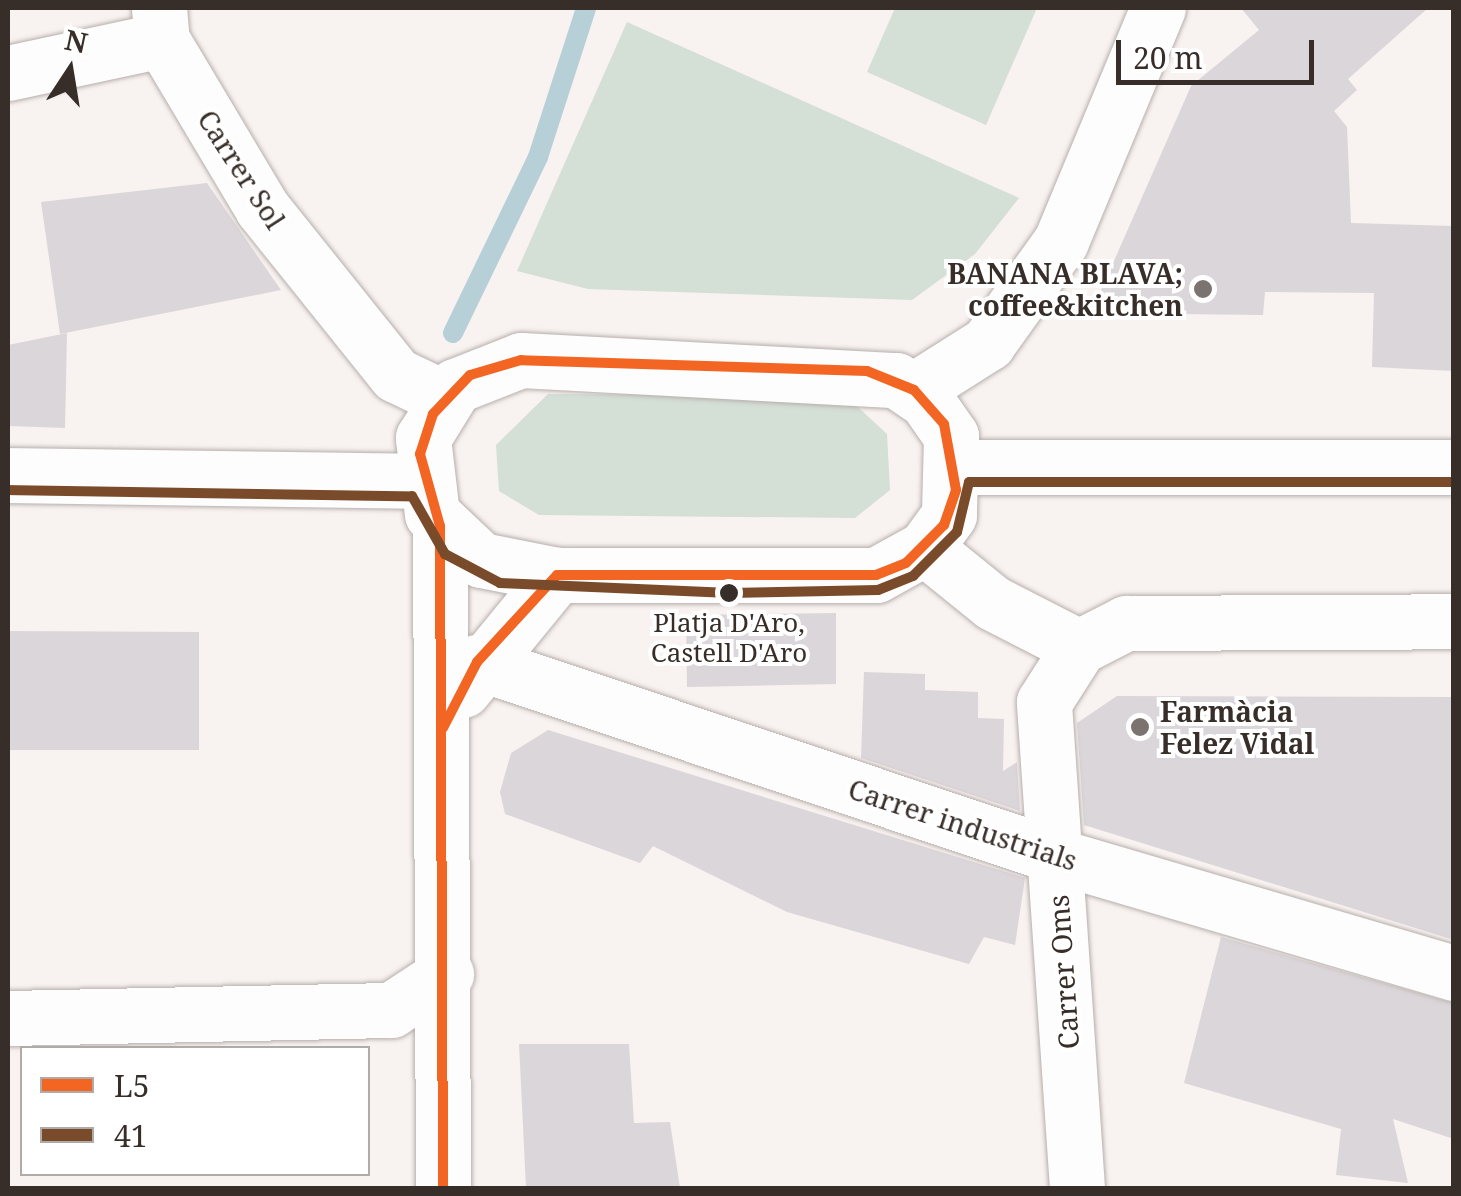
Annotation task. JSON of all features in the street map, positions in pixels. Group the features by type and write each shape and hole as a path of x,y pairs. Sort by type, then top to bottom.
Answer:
{"street":[{"path":"914,390 988,343 1062,241 1158,8"},
{"name":"Carrer Sol","path":"8,73 160,24 262,208 396,375 444,398"},
{"path":"8,474 430,504 481,560 557,575 876,575 925,548 949,515 957,467 944,424 914,390 868,372 520,360 470,375 444,398 423,438 430,504 443,728 443,1188"},
{"path":"957,467 1454,467"},
{"path":"925,548 993,604 1079,646 1126,622 1454,621"},
{"path":"443,728 478,662 557,575"},
{"name":"Carrer Oms","path":"1077,1188 1044,702 1079,646"},
{"name":"Carrer industrials","path":"478,662 1056,856 1454,973"},
{"path":"8,1018 391,1010 446,974"}],"shaded area":[{"path":"895,8 1037,8 986,125 867,72"},
{"path":"627,22 1019,198 975,254 912,300 588,289 517,271"},
{"path":"548,394 846,396 887,434 890,490 855,518 539,515 499,491 496,445"}],"building":[{"path":"1241,8 1428,8 1348,79 1357,90 1334,111 1347,127 1351,223 1454,226 1454,371 1372,367 1374,293 1265,292 1263,315 1091,313 1191,86 1259,30"},
{"path":"207,183 281,290 60,334 41,202"},
{"path":"67,333 65,428 8,426 8,345"},
{"path":"836,613 836,684 687,687 686,615"},
{"path":"8,631 199,632 199,750 8,750"},
{"path":"864,672 925,674 925,690 978,692 978,718 1004,719 1003,771 1017,762 1020,811 861,758"},
{"path":"1117,696 1454,697 1454,940 1084,825 1077,723"},
{"path":"548,730 1025,878 1015,945 984,937 969,964 787,912 653,846 640,863 505,814 500,792 511,753"},
{"path":"1221,937 1454,1003 1454,1139 1393,1119 1408,1183 1336,1175 1341,1129 1184,1083"},
{"path":"519,1044 629,1044 634,1123 670,1122 680,1188 526,1188"}],"waterway":[{"path":"453,333 538,157 586,8"}],"transit line":[{"name":"L5","path":"443,728 477,662 557,575 876,575 906,563 944,525 956,490 944,424 914,390 867,371 521,360 470,375 433,414 420,454 440,526 443,1188"},
{"name":"41","path":"8,490 412,496 445,554 500,583 730,593 878,590 913,576 957,532 969,482 1454,482"}],"place":[{"name":"BANANA BLAVA; coffee&kitchen","path":"1203,289"},
{"name":"Platja D'Aro, Castell D'Aro","path":"729,593"},
{"name":"Farmàcia Felez Vidal","path":"1140,727"}]}
